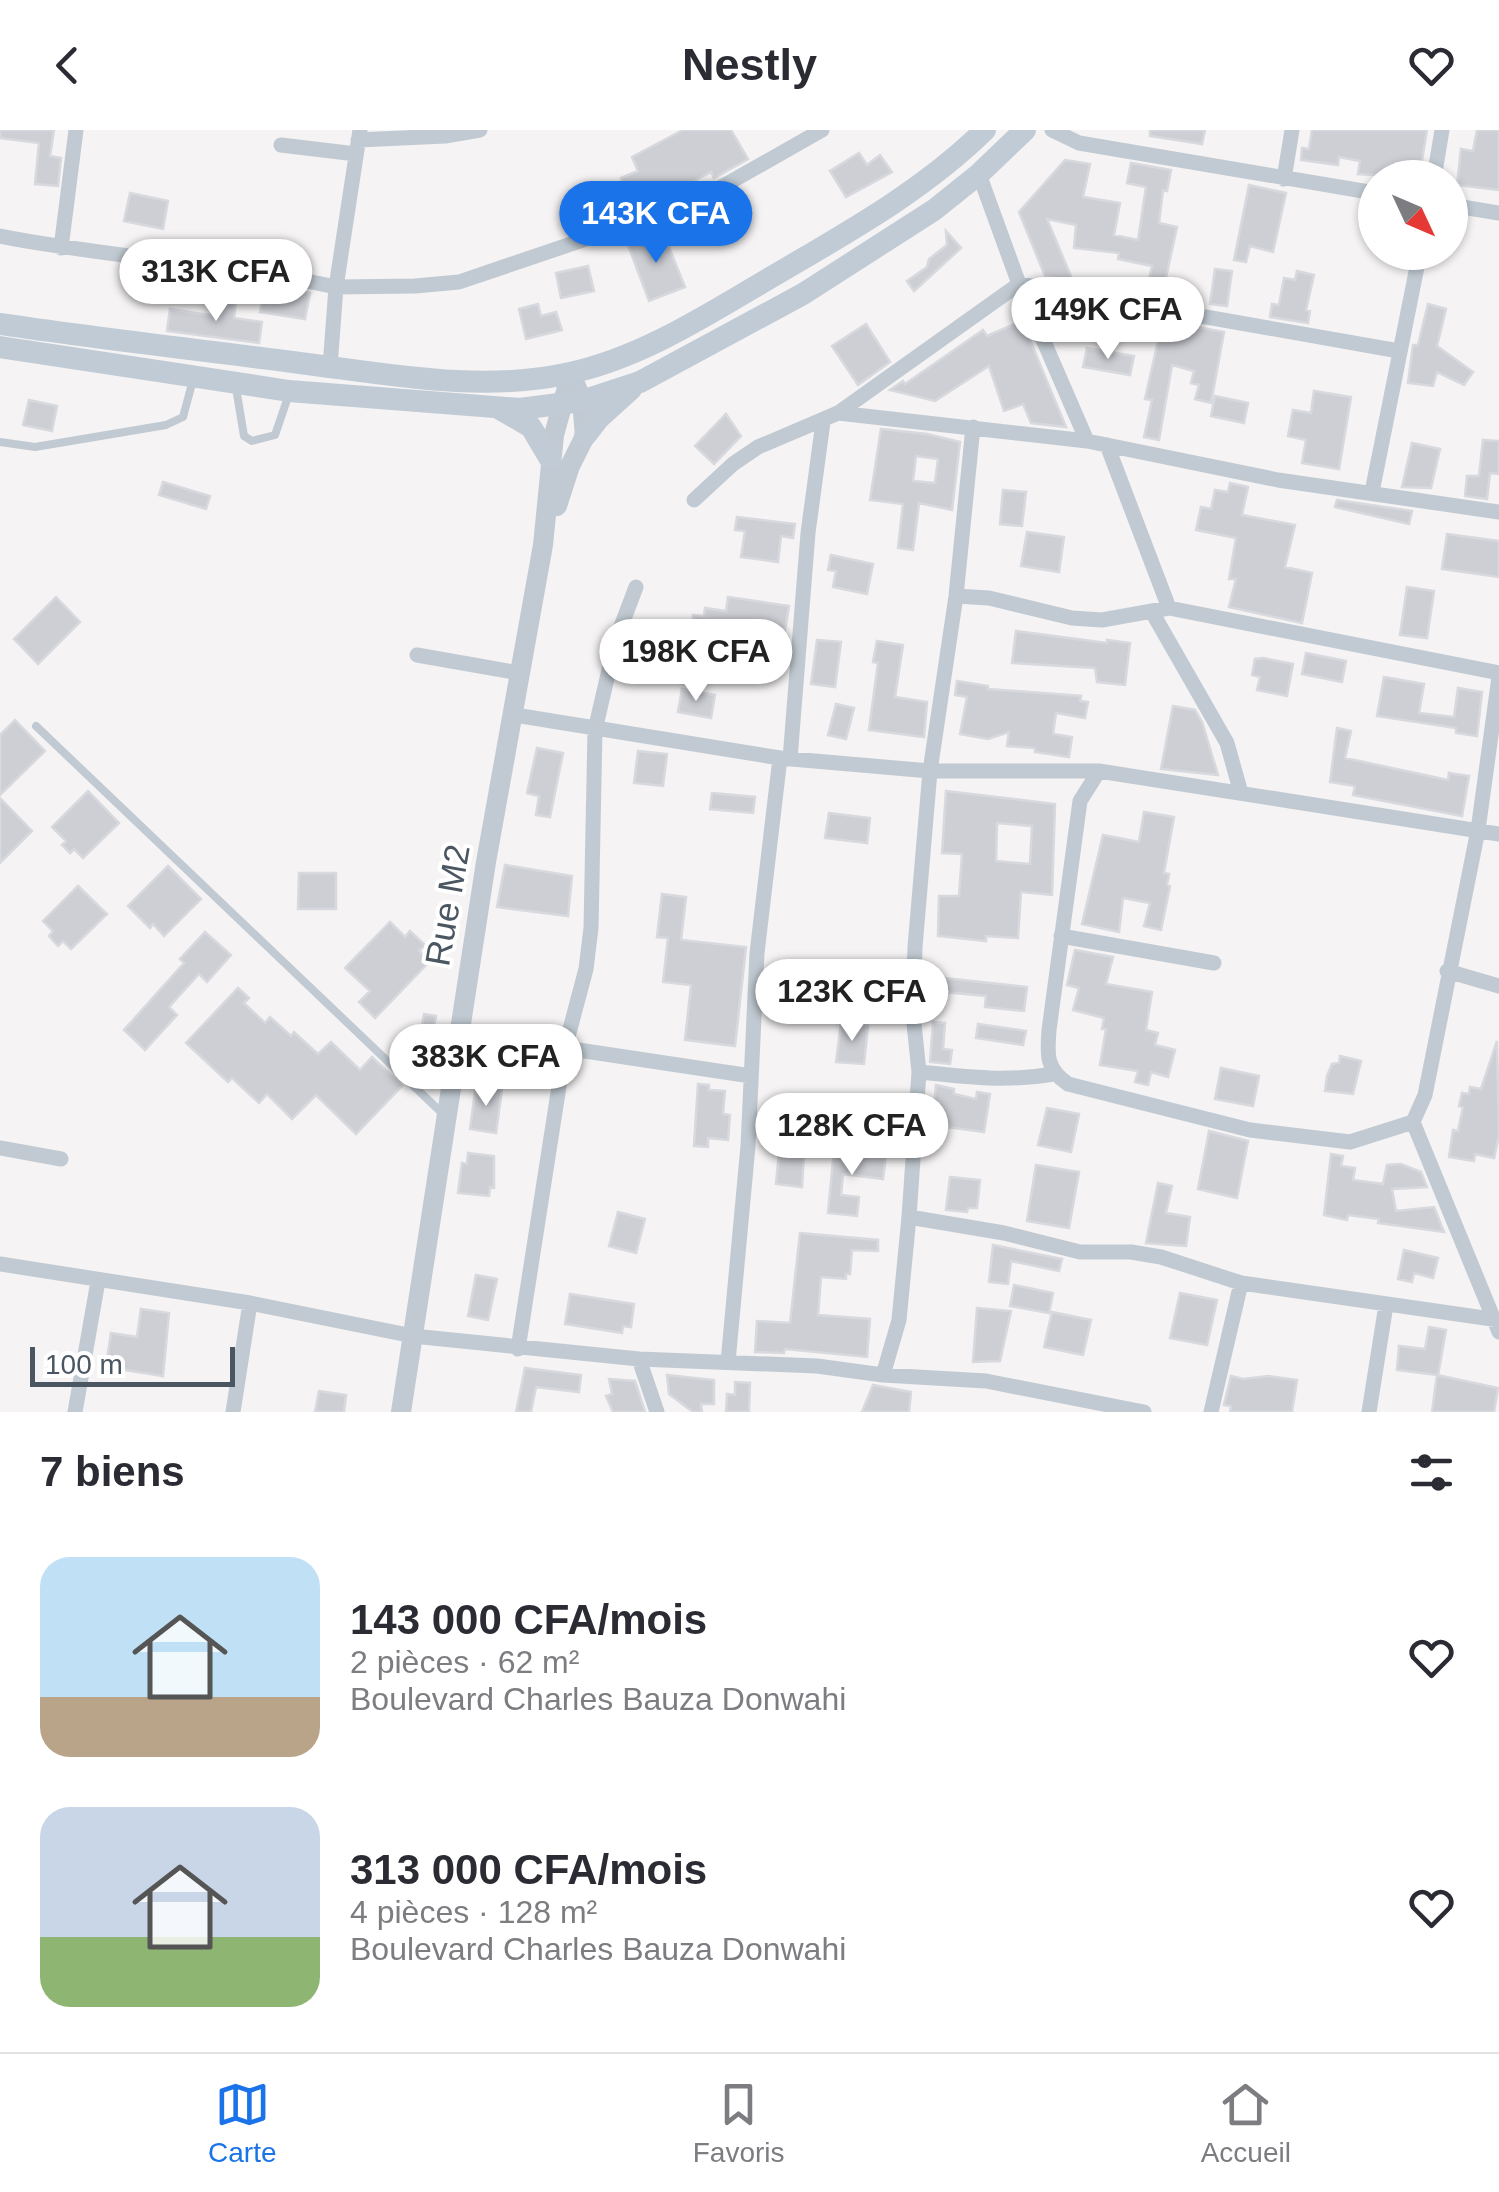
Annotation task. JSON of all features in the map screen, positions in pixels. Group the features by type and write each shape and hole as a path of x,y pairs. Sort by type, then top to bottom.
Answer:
{"main road":[{"path":"0,324 396,375 505,382 571,373 635,351 667,335 863,224 919,186 985,130"},
{"path":"0,347 290,391 520,409 573,403 640,382 833,275 934,210 1026,130"},
{"path":"585,436 599,418 640,382"},
{"path":"496,407 530,427 550,459"}],"street":[{"path":"61,248 76,130"},
{"path":"281,145 445,136 480,130"},
{"path":"0,236 61,248 234,268 336,287 459,282 695,202 822,130"},
{"path":"1052,130 1078,143 1358,190"},
{"path":"1284,179 1292,130"},
{"path":"1437,160 1442,130"},
{"path":"330,367 336,287 358,141"},
{"path":"979,174 1019,284 1087,441"},
{"path":"1468,208 1499,213"},
{"path":"1372,492 1416,270"},
{"path":"694,500 732,464 758,447 831,418 1019,284 1399,352"},
{"name":"Rue M2","path":"543,545 570,466 585,436 573,403 571,373"},
{"name":"Rue M2","path":"400,1412 486,862 543,545 554,435 573,403"},
{"path":"831,418 973,427 1087,441 1278,480 1499,512"},
{"path":"728,1362 758,953 785,758 808,533 831,418"},
{"path":"884,1375 899,1320 910,1217 919,1072 913,1014 930,771 956,596 973,427"},
{"path":"1107,445 1160,610 1227,743 1241,794"},
{"path":"518,1349 565,1048 586,969 595,730 616,640 636,587"},
{"path":"956,596 989,598 1072,618 1102,620 1160,610 1499,675 1478,830 1425,1094 1413,1122 1497,1324"},
{"path":"417,655 519,673"},
{"path":"515,715 785,758 930,771 1099,771 1499,834"},
{"path":"1099,771 1080,801 1047,1058 1054,1074 1068,1084 1250,1130 1350,1142 1413,1122"},
{"path":"1060,936 1214,963"},
{"path":"1447,970 1499,986"},
{"path":"565,1048 751,1076"},
{"path":"919,1072 988,1080 1054,1074"},
{"path":"0,1148 61,1159"},
{"path":"910,1217 1080,1252 1131,1252 1242,1283 1497,1324"},
{"path":"0,1264 250,1303 413,1336 639,1359 817,1366 884,1375 986,1381 1144,1412"},
{"path":"75,1412 98,1281"},
{"path":"1210,1412 1242,1283"},
{"path":"233,1412 250,1303"},
{"path":"1369,1412 1386,1304"},
{"path":"639,1359 657,1412"}],"lane":[{"path":"0,442 35,447 166,425 184,417 194,376"},
{"path":"236,383 244,436 252,441 275,435 290,391"},
{"path":"36,726 445,1116"}],"building":[{"path":"0,130 54,130 50,156 61,158 58,186 35,184 39,143 0,138"},
{"path":"683,130 731,130 748,159 714,178 711,172 692,182 696,189 690,192 631,209 621,178 638,171 632,157"},
{"path":"1150,130 1205,130 1202,144 1150,136"},
{"path":"1312,130 1427,130 1422,160 1339,157 1338,165 1301,160 1302,148 1309,149"},
{"path":"1477,130 1499,130 1499,190 1468,186 1468,160 1460,160 1461,149 1473,151"},
{"path":"859,153 867,165 880,155 892,172 846,197 830,171"},
{"path":"1065,160 1090,164 1083,197 1120,203 1114,235 1138,240 1146,187 1127,183 1131,163 1171,170 1167,191 1163,190 1159,223 1177,227 1162,296 1146,293 1152,266 1118,259 1119,253 1074,248 1076,225 1047,219 1073,281 1045,276 1019,212"},
{"path":"1249,185 1286,193 1273,252 1250,246 1246,262 1234,260"},
{"path":"596,192 601,211 628,203 631,212 592,225 585,195"},
{"path":"130,193 168,201 163,229 124,221"},
{"path":"662,230 685,287 649,301 628,245"},
{"path":"946,231 961,248 914,291 907,281 947,245"},
{"path":"588,266 594,291 561,298 556,273"},
{"path":"1215,269 1232,271 1227,306 1210,304"},
{"path":"1297,271 1314,275 1306,310 1310,311 1308,323 1270,317 1272,304 1279,305 1284,278 1295,280"},
{"path":"265,286 310,293 305,319 260,312"},
{"path":"218,298 236,301 234,318 262,322 259,343 167,331 170,309 215,316"},
{"path":"538,304 541,316 556,312 562,330 526,339 519,309"},
{"path":"1428,304 1446,309 1437,346 1473,372 1464,385 1437,372 1433,386 1408,383 1413,345 1418,345"},
{"path":"1022,321 1066,427 1031,423 1023,404 1004,411 989,366 935,401 890,390 903,381 905,384 983,330 987,336"},
{"path":"866,324 890,362 858,385 832,346"},
{"path":"1185,325 1224,332 1211,403 1195,399 1199,385 1191,383 1194,371 1172,365 1159,440 1144,437 1152,400 1145,399 1161,328 1183,333"},
{"path":"1087,348 1134,356 1130,375 1083,367"},
{"path":"1314,391 1351,397 1339,469 1302,463 1306,440 1288,436 1293,410 1311,413"},
{"path":"1215,396 1248,403 1244,423 1211,416"},
{"path":"29,400 57,406 52,431 23,425"},
{"path":"726,414 741,436 714,464 695,446"},
{"path":"881,429 960,442 952,510 919,503 913,550 898,548 903,504 870,500","holes":["916,456 938,459 935,483 913,481"]},
{"path":"1483,440 1499,441 1499,474 1490,473 1487,499 1465,496 1467,476 1479,476"},
{"path":"1412,443 1440,449 1431,488 1402,487"},
{"path":"163,482 210,496 206,509 159,495"},
{"path":"1230,483 1248,487 1242,515 1295,525 1285,567 1312,573 1302,623 1229,607 1236,579 1229,579 1236,538 1196,530 1201,507 1211,509 1215,490 1228,492"},
{"path":"1003,490 1026,492 1022,526 1000,524"},
{"path":"1337,500 1412,511 1409,524 1335,507"},
{"path":"737,517 795,524 793,538 781,536 778,562 741,557 745,531 735,530"},
{"path":"1027,532 1064,537 1059,572 1021,566"},
{"path":"1447,534 1499,541 1499,577 1442,569"},
{"path":"831,555 873,564 867,594 833,587 836,571 828,570"},
{"path":"1407,587 1434,591 1427,638 1400,635"},
{"path":"56,597 80,622 38,664 14,639"},
{"path":"728,597 789,606 783,643 719,633 716,646 691,644 693,615 704,616 705,608 726,611"},
{"path":"1016,631 1130,643 1125,685 1097,682 1095,668 1012,663"},
{"path":"817,640 841,642 835,687 811,684"},
{"path":"877,641 903,645 895,697 927,702 924,737 869,730"},
{"path":"1306,653 1346,661 1342,682 1302,674"},
{"path":"1255,659 1293,664 1287,696 1257,690 1260,677 1252,675"},
{"path":"1384,677 1424,684 1419,713 1454,717 1458,688 1482,692 1477,736 1456,733 1456,728 1377,716"},
{"path":"957,681 988,689 1081,696 1080,701 1088,702 1085,718 1056,713 1053,734 1072,737 1069,757 1007,746 1009,732 988,739 960,734 967,697 955,695"},
{"path":"682,689 715,695 711,718 678,712"},
{"path":"836,704 854,708 846,739 828,735"},
{"path":"1173,706 1195,710 1218,775 1161,769"},
{"path":"15,720 45,751 0,795 0,735"},
{"path":"1337,728 1351,731 1345,758 1448,780 1449,773 1469,776 1462,816 1353,795 1355,786 1330,782"},
{"path":"537,748 563,753 550,817 536,815 539,796 527,793"},
{"path":"638,751 667,754 663,786 634,783"},
{"path":"88,791 119,823 83,858 62,845 66,841 52,827"},
{"path":"946,791 1055,804 1052,895 1021,892 1018,938 986,936 986,941 938,936 939,896 959,896 962,854 942,853","holes":["997,823 1032,826 1030,864 996,861"]},
{"path":"712,793 755,797 753,813 710,809"},
{"path":"0,798 32,831 0,863"},
{"path":"1144,812 1174,817 1164,873 1169,874 1170,886 1161,930 1144,926 1150,903 1123,898 1119,932 1082,924 1103,835 1139,842"},
{"path":"829,813 870,818 867,843 825,838"},
{"path":"505,865 572,876 568,916 497,907"},
{"path":"168,866 201,899 164,936 128,906"},
{"path":"299,873 336,873 336,909 298,909"},
{"path":"78,886 107,914 71,949 63,941 58,946 49,936 53,931 43,921"},
{"path":"662,894 686,897 681,940 746,947 735,1046 685,1040 691,985 663,982 668,938 657,937"},
{"path":"390,922 405,937 410,931 425,945 419,951 430,961 375,1018 359,1002 370,991 345,968"},
{"path":"205,932 231,955 207,982 199,974 169,1007 177,1015 145,1050 124,1030 184,963 180,959"},
{"path":"1075,950 1113,957 1106,984 1152,992 1146,1030 1158,1033 1155,1045 1175,1050 1168,1077 1151,1072 1148,1085 1135,1082 1138,1071 1100,1065 1104,1018 1073,1010 1079,988 1067,985"},
{"path":"935,977 1027,987 1024,1011 985,1007 986,996 934,991"},
{"path":"238,988 249,998 244,1003 265,1023 270,1017 318,1054 331,1042 360,1070 372,1057 402,1086 356,1134 316,1095 292,1119 267,1094 259,1103 232,1078 228,1082 186,1043"},
{"path":"424,1014 436,1016 427,1068 415,1066"},
{"path":"933,1022 945,1023 943,1049 952,1050 950,1064 930,1062"},
{"path":"841,1024 868,1026 864,1064 836,1062"},
{"path":"978,1024 1026,1031 1023,1045 976,1038"},
{"path":"1497,1041 1499,1135 1494,1158 1475,1154 1474,1161 1449,1157 1453,1130 1458,1131 1463,1107 1459,1106 1462,1093 1469,1094 1470,1087 1481,1089"},
{"path":"1340,1056 1361,1061 1353,1094 1325,1091 1332,1064 1339,1063"},
{"path":"1221,1068 1259,1076 1253,1106 1215,1099"},
{"path":"698,1084 709,1085 709,1090 725,1091 723,1114 730,1115 728,1140 708,1138 708,1147 694,1146"},
{"path":"476,1085 502,1088 496,1133 470,1129"},
{"path":"936,1085 976,1099 977,1092 990,1094 984,1132 932,1125"},
{"path":"1047,1108 1079,1114 1071,1152 1038,1145"},
{"path":"1209,1131 1248,1141 1237,1198 1198,1189"},
{"path":"834,1150 886,1155 883,1179 843,1174 841,1195 859,1197 857,1216 828,1213"},
{"path":"779,1152 804,1154 802,1187 776,1184"},
{"path":"468,1153 494,1156 494,1188 490,1187 489,1196 458,1193 462,1163 467,1164"},
{"path":"1331,1154 1343,1156 1341,1166 1355,1168 1353,1180 1383,1184 1387,1165 1401,1164 1421,1172 1427,1187 1392,1189 1396,1211 1434,1207 1444,1232 1378,1223 1379,1219 1348,1215 1347,1220 1324,1215"},
{"path":"1036,1165 1079,1172 1069,1228 1027,1221"},
{"path":"950,1177 980,1180 977,1208 968,1208 967,1212 946,1210"},
{"path":"1158,1183 1172,1186 1166,1213 1190,1217 1186,1246 1146,1243"},
{"path":"618,1212 645,1219 636,1253 609,1246"},
{"path":"800,1233 878,1240 878,1251 852,1250 846,1279 821,1277 818,1315 870,1319 867,1357 785,1349 784,1353 755,1352 757,1321 790,1323"},
{"path":"993,1245 1062,1259 1059,1271 1011,1261 1008,1284 989,1282"},
{"path":"1404,1250 1438,1258 1433,1278 1414,1273 1412,1282 1398,1279"},
{"path":"476,1275 497,1279 488,1320 468,1316"},
{"path":"1014,1285 1053,1293 1049,1313 1010,1306"},
{"path":"1180,1293 1217,1300 1207,1345 1170,1338"},
{"path":"570,1294 634,1304 631,1327 623,1326 622,1333 565,1324"},
{"path":"977,1308 1011,1311 1000,1361 973,1362"},
{"path":"141,1309 169,1313 163,1376 106,1367 111,1333 137,1337"},
{"path":"1052,1312 1091,1320 1083,1355 1044,1347"},
{"path":"1429,1327 1446,1330 1438,1375 1397,1370 1399,1346 1425,1349"},
{"path":"525,1368 581,1375 579,1392 536,1387 531,1412 516,1412"},
{"path":"667,1375 714,1380 714,1404 701,1404 702,1412 693,1412 669,1394"},
{"path":"1437,1375 1498,1388 1494,1412 1432,1412"},
{"path":"1231,1376 1297,1380 1292,1412 1230,1412 1231,1406 1224,1405"},
{"path":"609,1379 635,1381 645,1412 613,1412 606,1396 612,1394"},
{"path":"735,1382 750,1383 749,1412 726,1412 727,1394 735,1395"},
{"path":"873,1385 911,1392 909,1412 862,1412"},
{"path":"319,1391 346,1395 344,1412 315,1412"}]}
